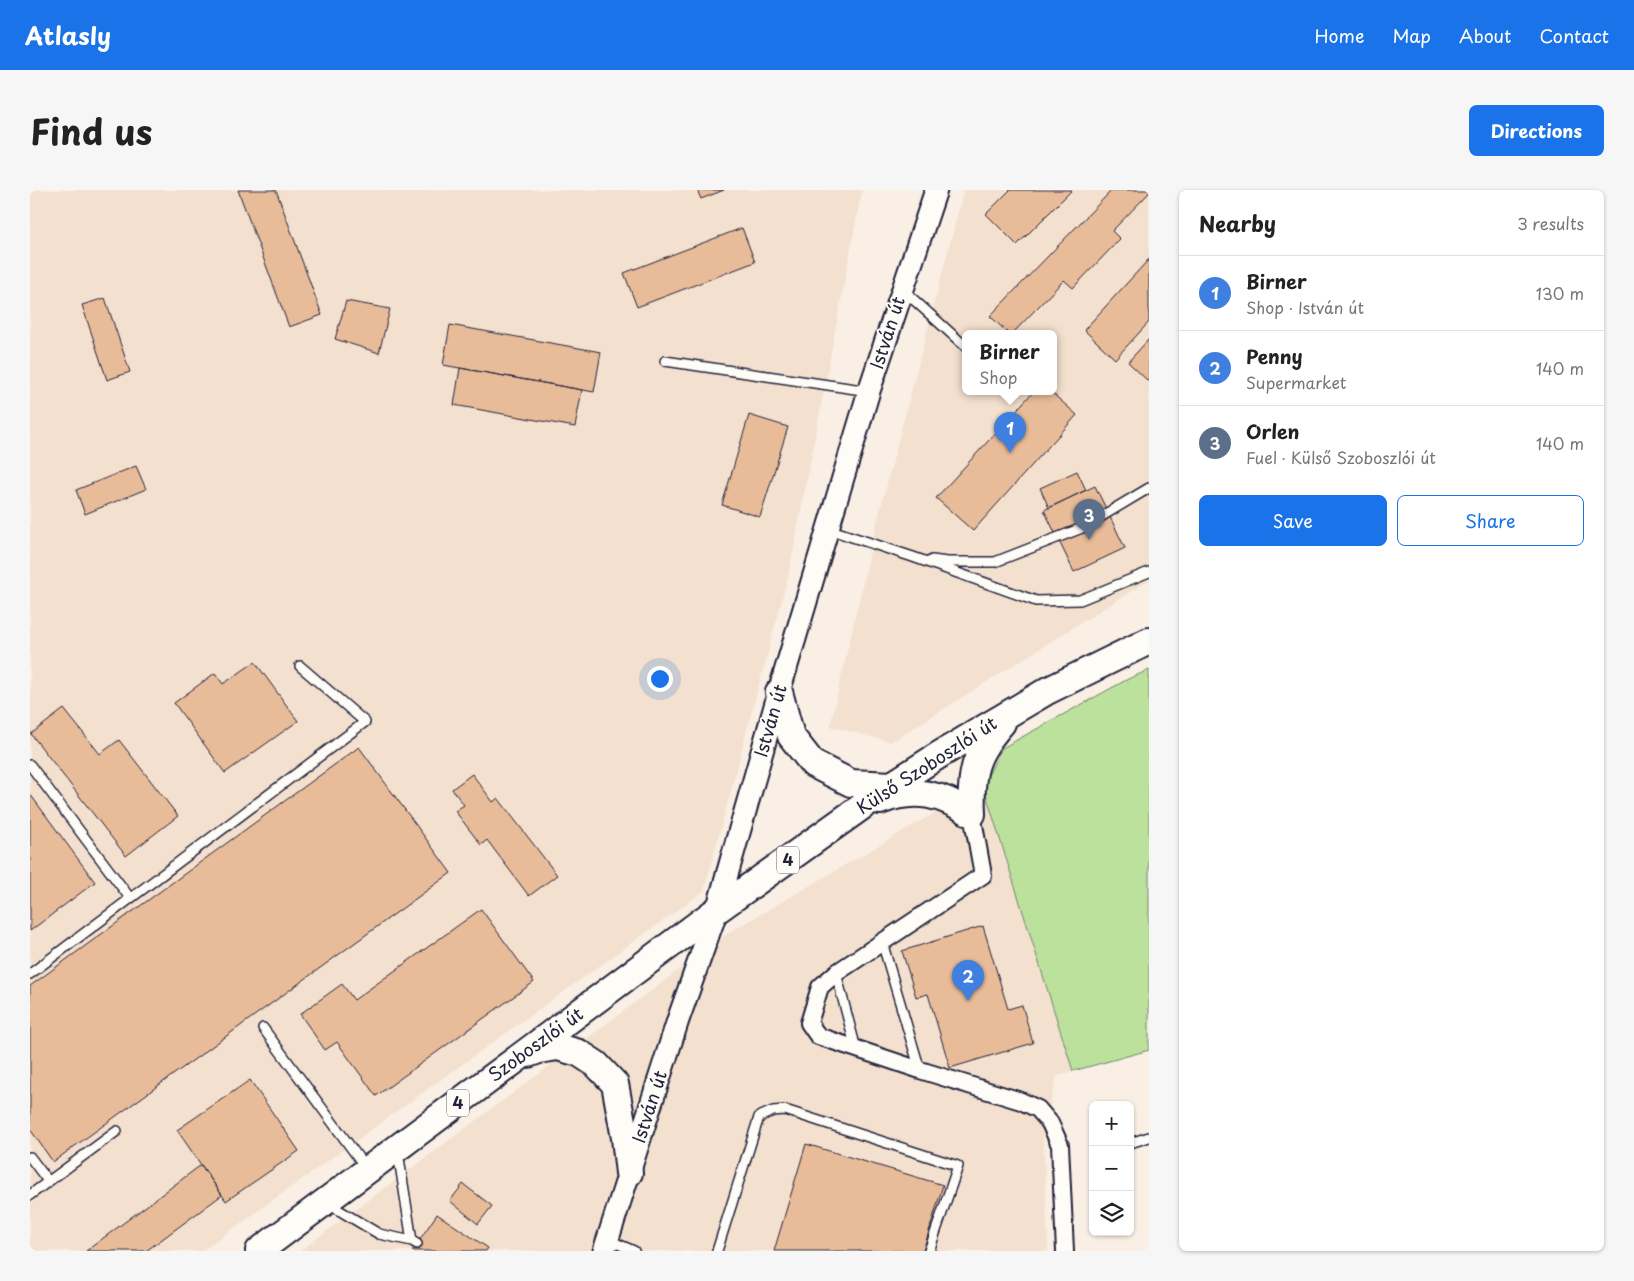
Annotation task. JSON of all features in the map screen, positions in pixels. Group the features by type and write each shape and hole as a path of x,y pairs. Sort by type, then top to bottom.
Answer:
{"main road":[{"name":"Külső Szoboszlói út","path":"716,910 939,755 1047,691 1149,642"},
{"path":"779,692 791,736 813,764 851,783 892,786"},
{"path":"972,814 971,789 974,766 992,734 1011,713"},
{"path":"859,810 895,795 916,794 940,797 955,802 972,814"},
{"name":"Szoboszlói út","path":"258,1251 716,910"},
{"path":"518,1058 539,1050 558,1047 579,1053 596,1064 615,1084 629,1173"}],"street":[{"name":"István út","path":"607,1245 678,1020 716,910 869,391 936,190"},
{"path":"972,814 983,875 882,942 820,987 809,1023 818,1036 1038,1108 1050,1123 1060,1145 1065,1251"}],"lane":[{"path":"903,289 962,343"},
{"path":"665,361 869,391"},
{"path":"913,557 947,562 996,562 1082,528 1149,488"},
{"path":"828,529 1036,601 1080,600 1149,572"},
{"path":"30,974 365,722 300,666"},
{"path":"30,765 130,898"},
{"path":"882,942 920,1070"},
{"path":"836,974 856,1049"},
{"path":"263,1028 368,1170"},
{"path":"717,1251 759,1117 773,1111 785,1110 958,1166 929,1251"},
{"path":"30,1195 117,1131"},
{"path":"1134,1141 1149,1137"},
{"path":"325,1202 379,1234 414,1243 398,1148"},
{"path":"30,1157 48,1182"},
{"path":"607,1245 634,1251"}],"shaded area":[{"path":"30,190 862,190 789,573 704,891 202,1251 30,1251"},
{"path":"964,190 1149,190 1149,580 891,742 830,726 879,514"},
{"path":"983,785 1073,1071 1057,1076 1043,1134 1048,1251 300,1251 733,930"}],"green space":[{"path":"1149,670 1149,1050 1073,1071 983,785 1002,748 1128,679"}],"building":[{"path":"238,190 276,190 322,315 289,327"},
{"path":"697,190 724,190 701,199"},
{"path":"1010,190 1072,190 1017,245 986,214"},
{"path":"1112,190 1149,190 1149,193 1112,231 1120,239 1073,288 1064,280 1016,330 1005,330 990,316"},
{"path":"742,228 755,262 637,307 624,273"},
{"path":"1149,259 1149,322 1115,359 1084,330"},
{"path":"105,298 130,372 107,380 82,305"},
{"path":"346,301 390,309 379,353 335,339"},
{"path":"450,325 601,352 594,392 443,365"},
{"path":"1149,339 1149,382 1128,362"},
{"path":"460,368 582,390 575,427 454,405"},
{"path":"1030,395 1054,395 1077,415 973,531 936,498"},
{"path":"749,415 788,427 760,517 722,505"},
{"path":"136,466 146,489 85,514 76,490"},
{"path":"1077,471 1086,490 1049,508 1040,488"},
{"path":"1095,486 1125,548 1074,572 1044,510"},
{"path":"255,662 298,721 225,773 174,703 215,673 223,684"},
{"path":"64,709 100,754 119,740 178,816 126,856 31,734"},
{"path":"359,747 451,873 53,1162 30,1129 30,986"},
{"path":"472,774 493,802 498,798 557,875 529,896 487,840 481,845 455,811 464,805 452,789"},
{"path":"30,794 95,882 30,931"},
{"path":"481,909 534,982 376,1096 337,1042 325,1050 300,1014 342,984 354,1000"},
{"path":"983,926 1008,1009 1022,1005 1033,1043 950,1068 928,994 916,997 902,951"},
{"path":"250,1080 299,1151 226,1201 177,1130"},
{"path":"806,1144 943,1185 923,1251 774,1251"},
{"path":"201,1165 222,1195 146,1251 86,1251"},
{"path":"463,1184 492,1206 478,1224 450,1201"},
{"path":"437,1214 488,1248 486,1251 412,1251"}],"place":[{"name":"Birner","path":"1010,453"},
{"name":"Orlen","path":"1089,540"},
{"name":"Penny","path":"968,1001"}]}
